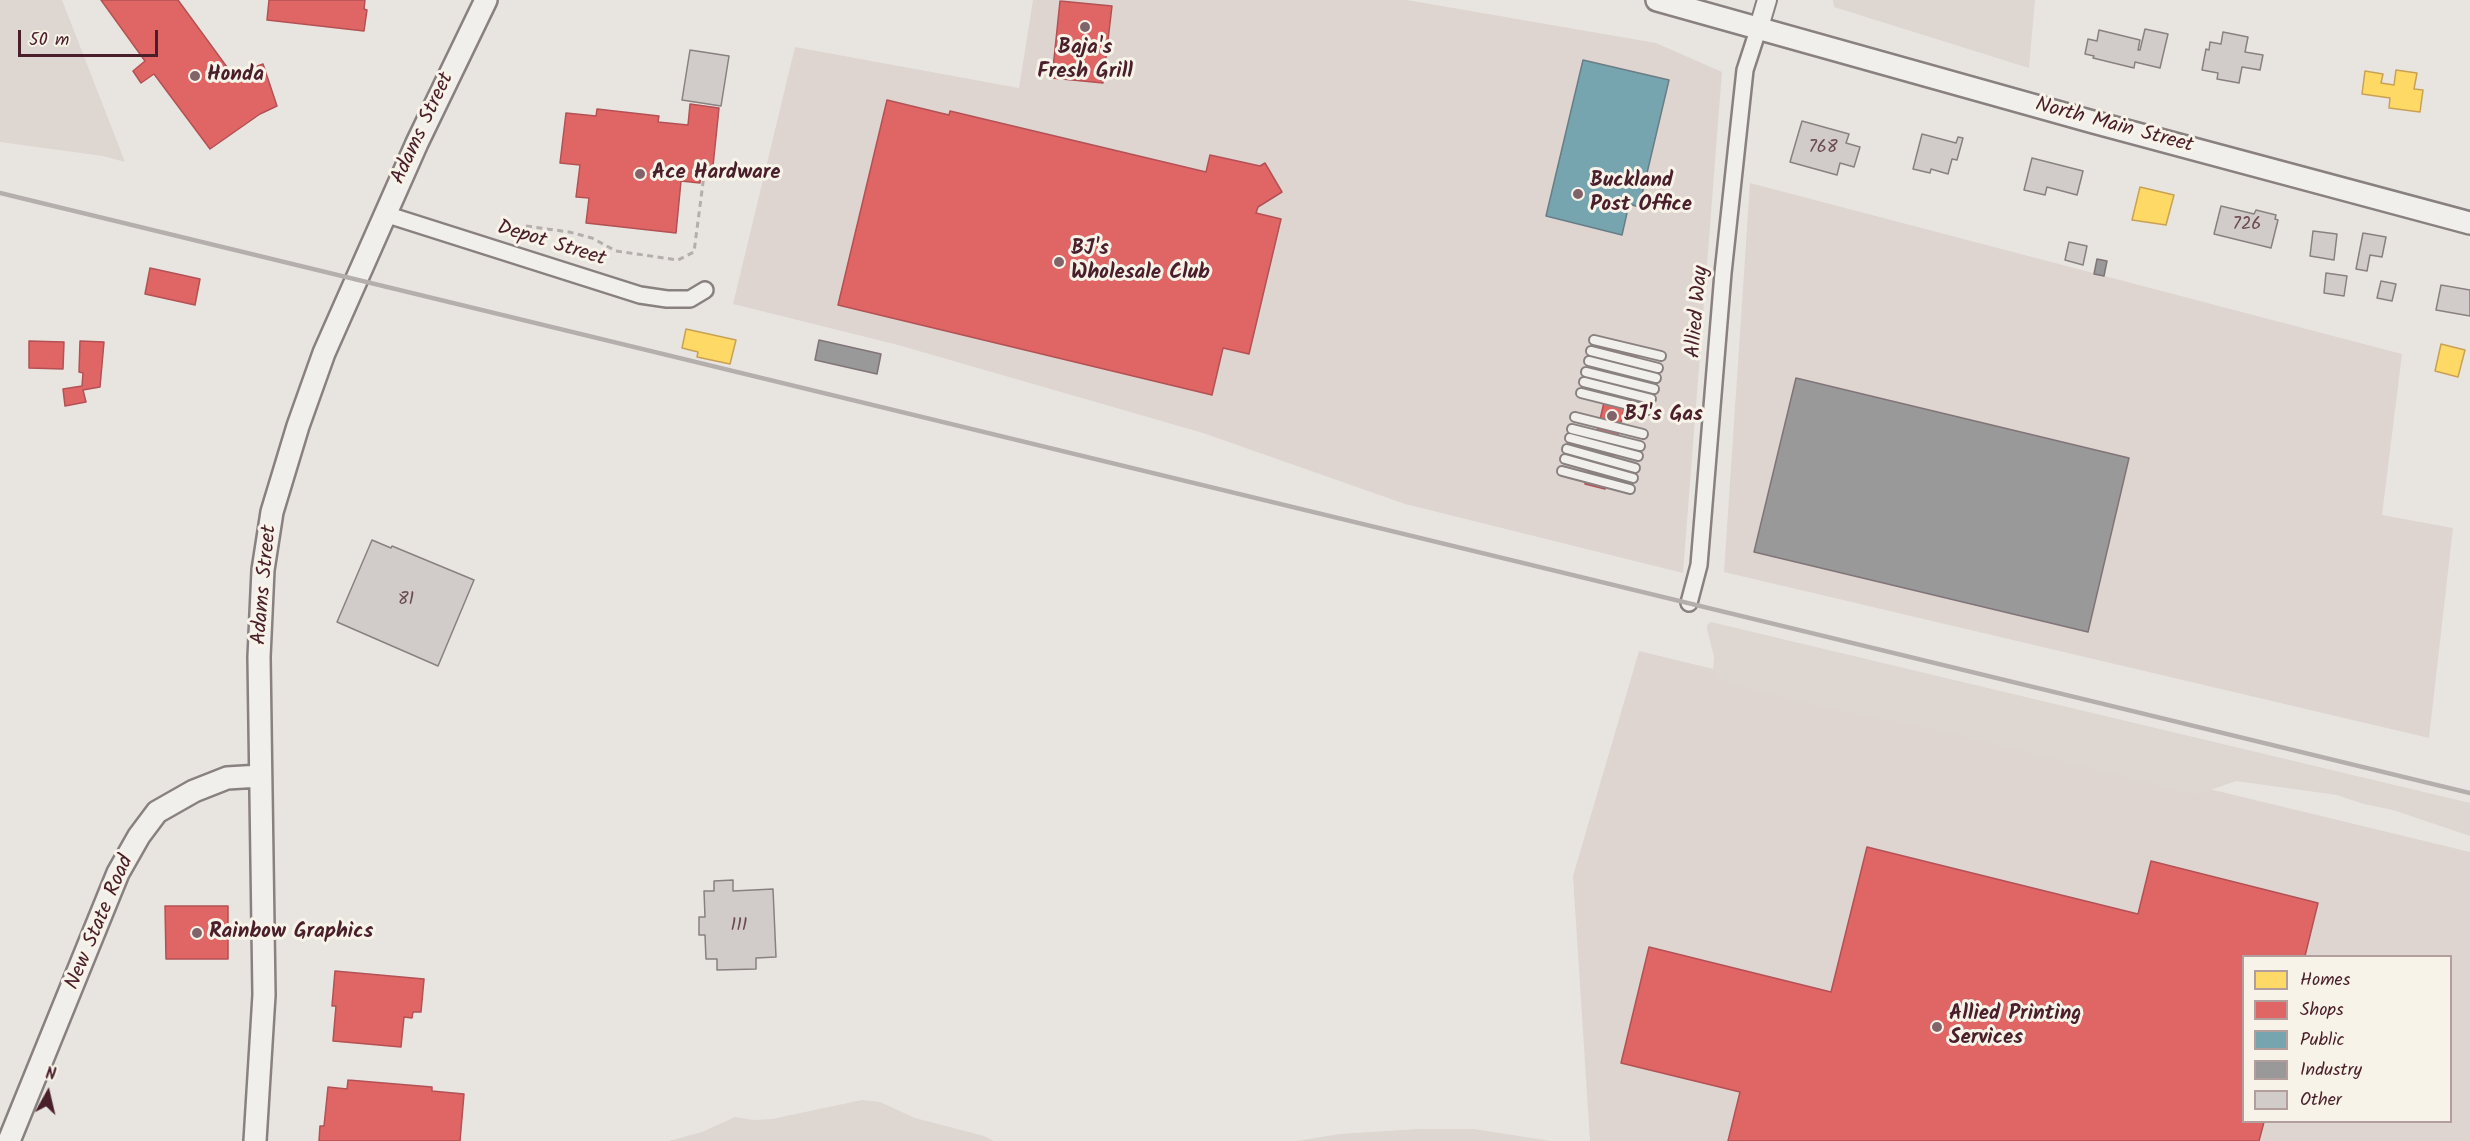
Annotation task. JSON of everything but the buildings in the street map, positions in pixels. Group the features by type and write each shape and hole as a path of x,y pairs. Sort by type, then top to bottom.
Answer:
{"main road":[{"name":"Adams Street","path":"255,1141 264,995 259,657 263,570 272,512 311,387 385,214 486,0"},
{"name":"North Main Street","path":"1657,0 2084,119 2470,222"},
{"name":"New State Road","path":"9,1141 118,873 139,836 157,812 194,790 227,778 260,777"}],"street":[{"path":"1759,27 1767,0"},
{"name":"Allied Way","path":"1689,603 1699,564 1723,273 1745,70 1759,27"},
{"name":"Depot Street","path":"385,214 640,295 667,299 690,299 705,290"}],"lane":[{"path":"1594,340 1661,357"},
{"path":"1591,351 1658,368"},
{"path":"1589,361 1656,378"},
{"path":"1586,372 1654,389"},
{"path":"1584,382 1651,399"},
{"path":"1581,393 1649,411"},
{"path":"1575,417 1643,434"},
{"path":"1638,456 1571,434 1640,446"},
{"path":"1567,449 1635,468"},
{"path":"1565,459 1633,478"},
{"path":"1562,471 1630,489"}],"path":[{"path":"526,226 584,236 616,251 678,260 694,252 704,175"}],"shaded area":[{"path":"0,0 62,0 125,162 103,156 0,142"},
{"path":"1033,0 1407,0 1656,43 1722,72 1683,573 1405,504 1203,433 898,345 733,304 795,47 1019,88"},
{"path":"1833,0 2035,0 2029,68 1834,7"},
{"path":"1750,183 2402,354 2382,515 2453,528 2429,738 1724,572"},
{"path":"1711,622 2470,803 2470,836 2393,810 2337,795 2236,781 2199,794 2180,792 1937,730 1854,714 1731,685 1718,678 1713,671 1714,657 1707,629 1707,625"},
{"path":"1639,651 2470,852 2470,1141 1590,1141 1573,876"},
{"path":"862,1100 880,1102 915,1118 984,1136 994,1141 669,1141 702,1132 735,1117 753,1120 772,1119"},
{"path":"1418,1129 1474,1129 1551,1141 1296,1141 1340,1134"}],"railway":[{"path":"0,193 2470,793"}],"place":[{"name":"Baja's Fresh Grill","path":"1085,27"},
{"name":"Honda","path":"195,76"},
{"name":"Ace Hardware","path":"640,174"},
{"name":"Buckland Post Office","path":"1578,194"},
{"name":"BJ's Wholesale Club","path":"1059,262"},
{"name":"BJ's Gas","path":"1612,416"},
{"name":"Rainbow Graphics","path":"197,933"},
{"name":"Allied Printing Services","path":"1937,1027"}]}
